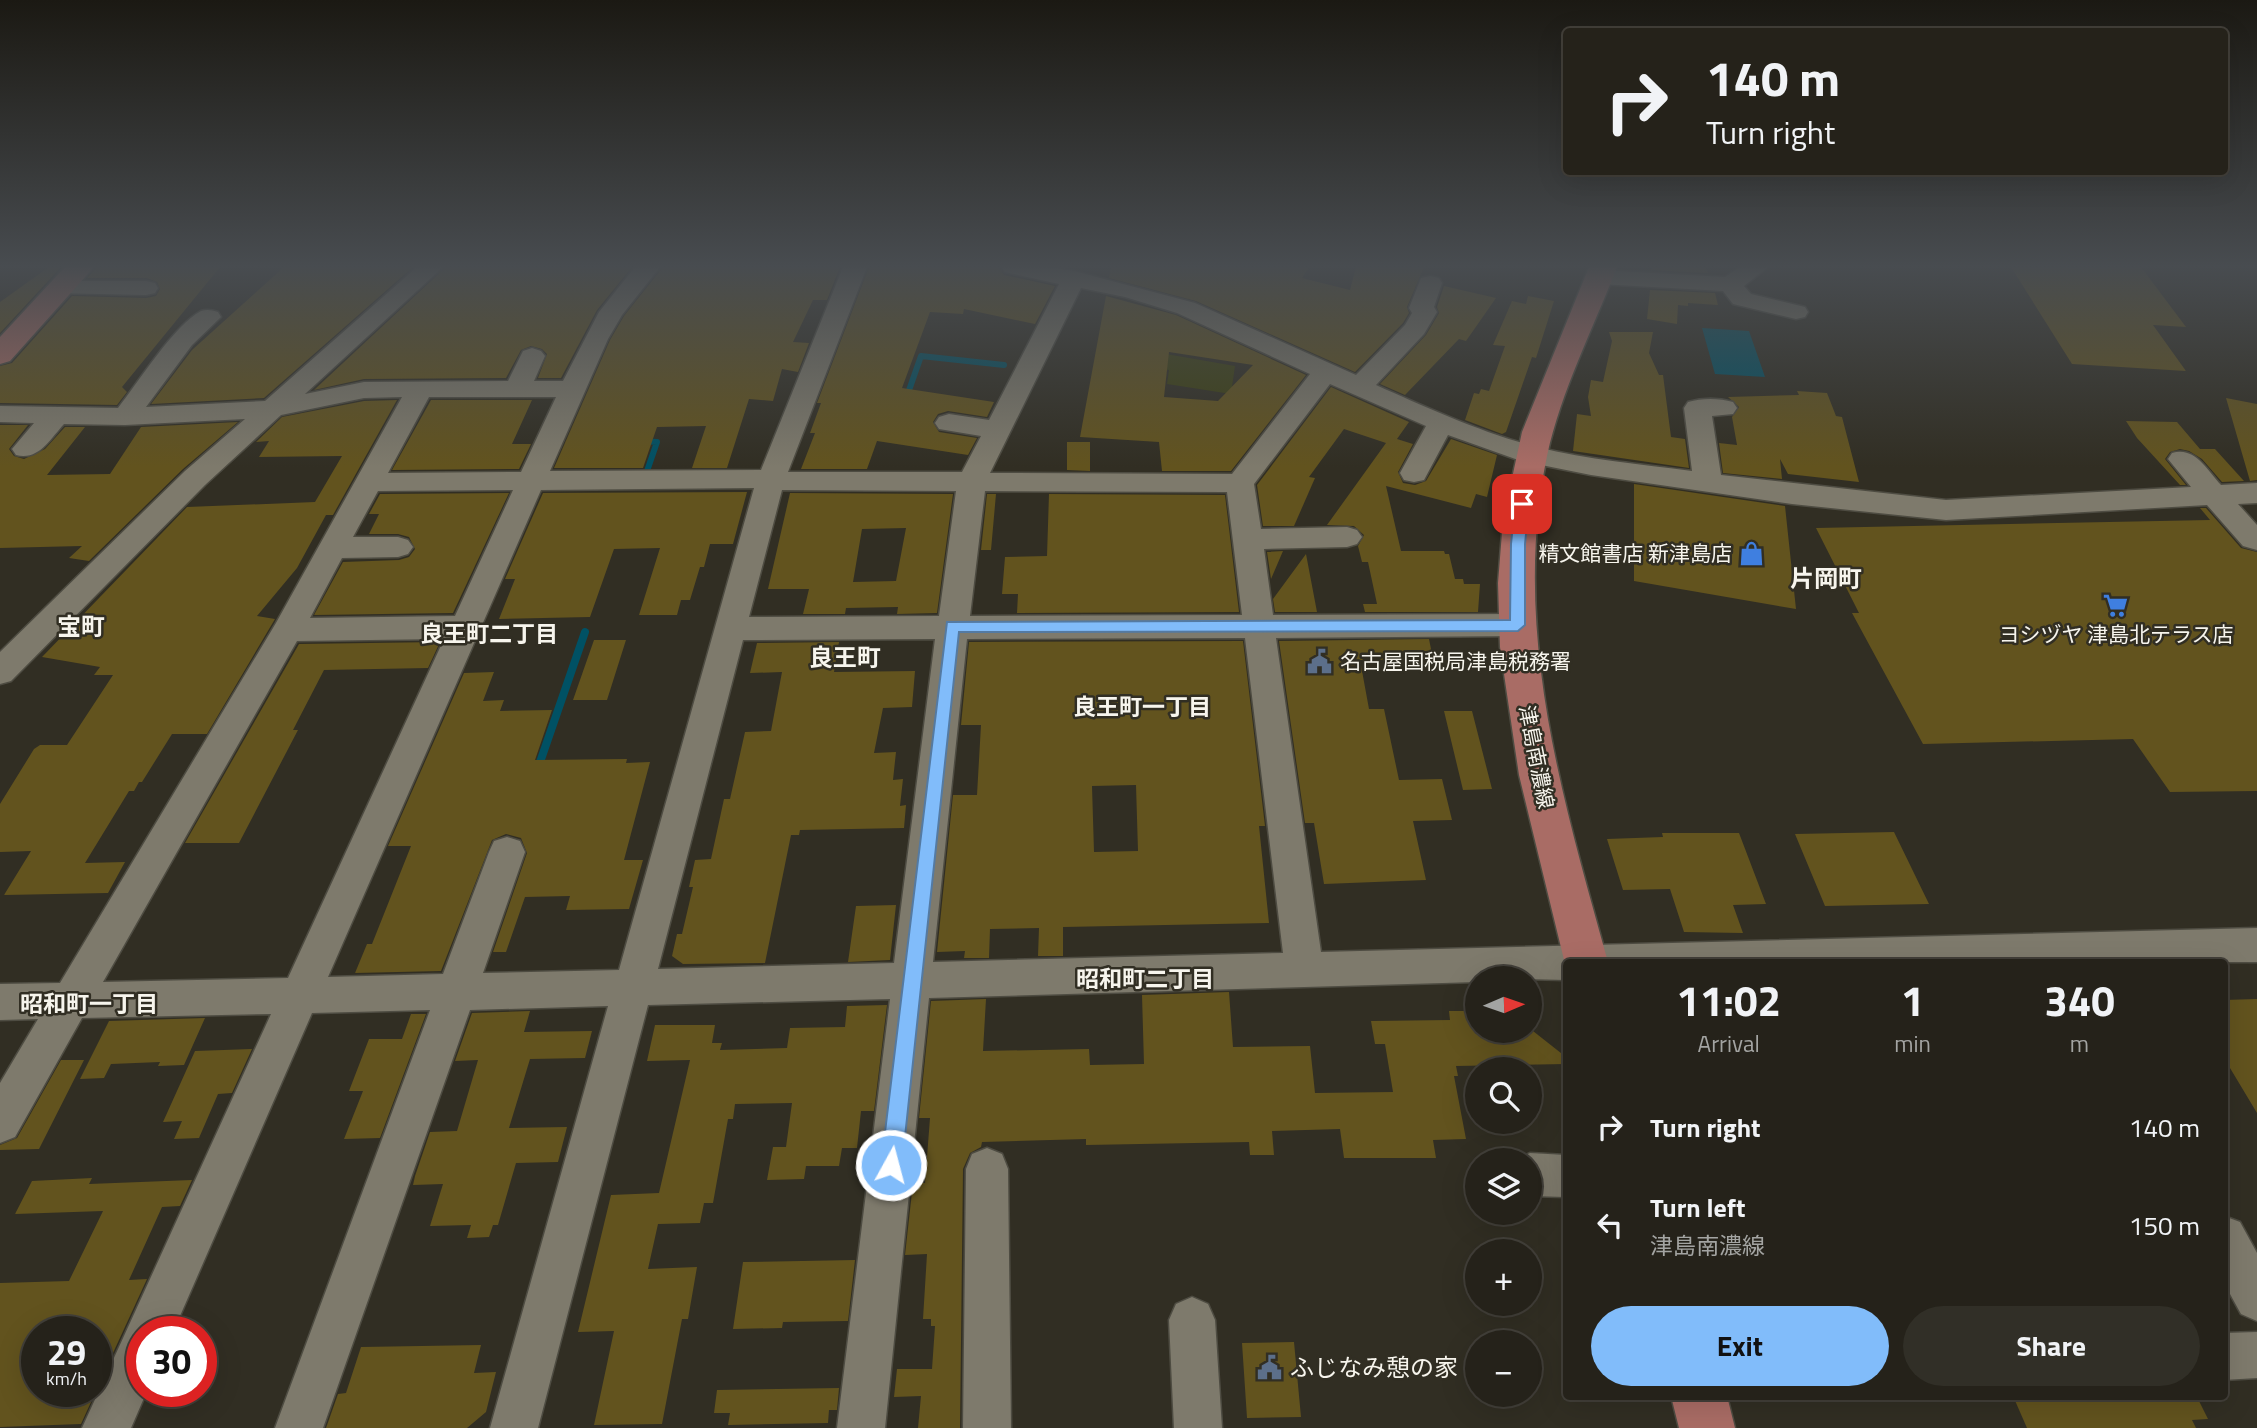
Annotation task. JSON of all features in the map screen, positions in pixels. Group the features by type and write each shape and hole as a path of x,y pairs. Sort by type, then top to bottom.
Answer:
{"main road":[{"path":"0,355 19,334"},
{"name":"津島南濃線","path":"1575,334 1555,381 1531,455 1518,544 1518,625 1525,706 1538,775 1585,959"},
{"path":"1700,1400 1707,1428"}],"street":[{"path":"125,417 190,334"},
{"path":"0,672 195,478 356,334"},
{"path":"156,1316 598,334"},
{"path":"514,1428 770,480 828,334"},
{"path":"861,1428 972,481 1046,334"},
{"path":"1241,334 1358,388 1531,455 1708,483 1946,510 2257,493"},
{"path":"1358,388 1411,334"},
{"path":"518,388 532,356"},
{"path":"1304,970 1240,483 1325,373"},
{"path":"0,414 125,417 272,409 364,390 573,388"},
{"path":"0,1122 288,630 421,389"},
{"path":"1708,483 1697,408 1724,408"},
{"path":"26,449 57,415"},
{"path":"1414,472 1441,422"},
{"path":"949,424 997,430"},
{"path":"2182,459 2253,539 2257,540"},
{"path":"369,482 770,480 1240,483"},
{"path":"1248,539 1347,537"},
{"path":"333,548 398,547"},
{"path":"729,629 1518,625"},
{"path":"288,630 467,627"},
{"path":"299,1428 507,852"},
{"path":"1674,959 1995,948 2070,956 2257,945"},
{"path":"0,1002 1563,963"},
{"path":"987,1169 987,1428"},
{"path":"1542,1175 1563,1176"},
{"path":"1192,1320 1198,1428"},
{"path":"2228,1357 2257,1355"},
{"path":"106,1428 126,1384"}],"green space":[{"path":"1166,354 1235,366 1231,394 1167,384 1169,370 1160,369"}],"water":[{"path":"1704,334 1750,334 1765,377 1715,374"}],"building":[{"path":"38,334 166,334 122,387 127,392 117,405 0,403 0,366 12,363"},
{"path":"210,334 337,334 264,398 151,404 192,350"},
{"path":"374,334 584,334 561,378 538,378 547,354 542,349 531,346 521,350 506,378 364,379 314,390"},
{"path":"614,334 797,334 793,342 809,343 798,372 782,369 773,401 749,399 727,468 692,468 706,426 657,427 643,468 554,468"},
{"path":"844,334 922,334 902,388 994,402 987,417 948,411 938,414 933,422 939,432 977,438 968,455 877,441 867,469 801,469 815,433 810,433 821,403 817,403"},
{"path":"1099,334 1216,334 1306,375 1231,471 1162,471 1159,442 1080,437","holes":["1169,352 1253,365 1218,401 1164,397"]},
{"path":"1269,334 1393,334 1355,372"},
{"path":"1471,334 1466,341 1459,339 1405,395 1380,384 1426,335"},
{"path":"1498,334 1544,334 1536,358 1532,357 1506,432 1502,434 1465,420 1474,393 1479,394 1481,389 1489,391 1505,346 1493,345"},
{"path":"1610,334 1653,334 1649,353 1659,375 1663,375 1671,437 1685,439 1689,468 1573,451 1577,414 1591,416 1588,397 1591,380 1603,382 1612,341"},
{"path":"2053,334 2159,334 2186,371 2072,364"},
{"path":"1331,387 1409,422 1397,439 1413,444 1398,472 1403,483 1415,485 1426,481 1451,439 1497,455 1487,497 1476,494 1471,508 1386,486 1401,551 1444,551 1449,554 1455,579 1463,579 1464,584 1480,584 1478,612 1365,612 1363,604 1377,604 1368,562 1362,562 1358,546 1364,535 1354,526 1327,525 1386,443 1344,429 1309,477 1315,478 1294,526 1263,526 1257,485"},
{"path":"1797,391 1827,393 1836,416 1842,417 1859,482 1788,474 1780,459 1782,479 1723,473 1719,443 1737,445 1732,417 1739,407 1728,397 1799,395"},
{"path":"2226,398 2257,404 2257,480 2250,481"},
{"path":"397,400 333,515 326,515 297,568 257,616 275,619 207,734 172,734 142,782 139,782 134,791 129,791 85,863 125,862 108,893 4,895 31,851 0,852 0,804 34,749 40,745 67,745 113,675 94,675 100,667 42,657 187,507 315,502 342,456 259,457 269,441 256,442 282,417 364,401"},
{"path":"431,400 532,400 512,444 531,444 519,469 392,470"},
{"path":"2126,421 2177,422 2200,449 2215,449 2244,481 2222,482 2202,459 2180,449 2170,452 2165,459 2186,485 2180,485 2137,438"},
{"path":"238,422 183,469 89,561 69,558 82,546 0,548 0,425 28,425 9,449 14,456 24,459 45,449 65,427 85,427 47,475 110,474 141,427"},
{"path":"1067,442 1090,442 1090,471 1067,470"},
{"path":"1634,484 1785,506 1796,609 1634,581"},
{"path":"747,492 733,544 710,544 690,600 681,600 677,615 639,615 660,548 614,549 590,617 499,619 515,579 505,579 543,493"},
{"path":"509,493 453,613 314,615 343,562 399,560 409,557 415,549 409,537 398,534 369,534 379,514 369,514 380,494"},
{"path":"790,493 953,494 937,613 897,614 898,607 846,608 845,614 803,614 809,589 768,589","holes":["906,528 896,581 853,582 862,529"]},
{"path":"987,494 996,494 991,550 981,550"},
{"path":"1049,494 1225,495 1239,612 1017,613 1018,594 1002,594 1005,557 1047,556"},
{"path":"2200,508 2206,508 2241,548 2257,552 2257,791 2170,792 2133,739 1923,744 1852,613 1859,613 1816,528 2210,520"},
{"path":"1283,551 1271,579 1267,552"},
{"path":"1306,554 1317,612 1275,612 1273,599"},
{"path":"1429,639 1433,659 1360,660 1369,709 1384,709 1399,780 1442,779 1452,820 1413,821 1426,880 1324,884 1314,823 1305,823 1279,641"},
{"path":"594,640 626,640 607,700 573,700"},
{"path":"1243,641 1265,826 1259,826 1269,923 1063,927 1063,956 1038,956 1039,928 990,929 989,958 964,958 965,951 937,952 953,795 977,795 981,725 961,725 969,642","holes":["1136,785 1138,851 1094,852 1092,786"]},
{"path":"440,642 428,668 324,670 293,730 298,730 239,843 185,843 299,644"},
{"path":"839,642 834,672 915,671 912,707 883,708 874,753 896,752 893,780 903,779 900,806 906,805 904,828 800,830 799,835 791,835 765,963 683,964 672,956 677,934 682,934 693,887 689,887 695,860 711,859 724,799 730,799 745,732 771,731 782,672 750,673 757,643"},
{"path":"494,672 483,701 504,700 500,711 552,710 535,760 627,759 626,763 650,762 624,860 643,860 629,909 566,910 570,896 525,897 506,952 493,952 527,853 521,838 506,834 492,840 441,971 355,973 367,944 372,944 411,846 388,846 464,673"},
{"path":"1444,711 1472,711 1492,789 1463,790"},
{"path":"1894,832 1929,904 1825,906 1795,834"},
{"path":"1662,833 1739,833 1766,904 1733,905 1743,933 1684,932 1670,889 1623,890 1607,839 1663,837"},
{"path":"896,905 890,960 848,962 856,906"},
{"path":"1229,992 1233,1047 1310,1046 1315,1093 1393,1092 1385,1044 1375,1044 1371,1021 1450,1020 1449,1011 1465,1011 1465,1043 1542,1043 1542,1038 1563,1055 1563,1064 1542,1064 1542,1057 1465,1057 1465,1066 1456,1066 1458,1076 1454,1076 1466,1139 1433,1140 1436,1158 1344,1158 1340,1129 1272,1131 1274,1155 1250,1155 1249,1142 1086,1145 1086,1139 982,1142 981,1147 970,1153 963,1169 960,1428 918,1428 921,1396 894,1397 897,1369 932,1369 935,1326 931,1326 931,1319 923,1319 927,1254 905,1255 913,1183 925,1183 930,1118 919,1118 931,1001 986,999 983,1051 1089,1049 1090,1065 1144,1064 1142,995"},
{"path":"2257,999 2257,1113 2228,1065 2228,1000"},
{"path":"887,1005 874,1111 861,1111 857,1148 842,1148 839,1166 806,1166 804,1179 767,1180 773,1147 786,1147 792,1103 735,1104 733,1119 728,1119 713,1203 704,1203 700,1223 658,1224 648,1269 697,1267 688,1319 682,1319 662,1424 594,1425 614,1331 578,1332 611,1195 659,1193 690,1060 647,1061 655,1025 715,1025 712,1043 722,1043 720,1050 787,1048 790,1028 845,1027 847,1006"},
{"path":"530,1011 524,1032 592,1031 585,1058 530,1059 509,1128 567,1127 558,1162 516,1163 498,1225 493,1225 489,1237 467,1238 471,1225 430,1226 443,1184 413,1185 430,1132 457,1131 478,1060 455,1061 472,1013"},
{"path":"411,1014 426,1014 380,1138 344,1139 363,1091 349,1091 369,1039 402,1039"},
{"path":"205,1018 184,1065 158,1066 160,1062 111,1064 104,1078 80,1079 109,1021"},
{"path":"252,1049 232,1093 218,1094 199,1138 174,1139 182,1121 163,1122 195,1051"},
{"path":"61,1060 84,1060 39,1149 0,1150 0,1145 17,1138"},
{"path":"92,1178 89,1184 192,1180 180,1206 162,1207 129,1280 147,1279 130,1316 126,1316 126,1325 112,1355 112,1316 21,1316 21,1407 89,1407 81,1424 0,1427 0,1283 69,1281 103,1211 15,1214 32,1181"},
{"path":"855,1260 848,1321 783,1322 782,1328 733,1329 743,1262"},
{"path":"1294,1342 1301,1417 1247,1418 1242,1343"},
{"path":"481,1345 474,1373 496,1372 486,1412 467,1428 326,1428 338,1394 346,1393 361,1347"},
{"path":"839,1388 837,1410 829,1410 828,1423 728,1425 730,1413 714,1413 717,1390"},
{"path":"2015,1400 2198,1400 2208,1419 2192,1420 2196,1428 2027,1428"}],"waterway":[{"path":"907,396 921,356 1004,365"},
{"path":"641,441 657,442 646,474"},
{"path":"538,768 585,632"}],"place":[{"name":"精文館書店 新津島店","path":"1752,554"},
{"name":"ヨシヅヤ 津島北テラス店","path":"2116,606"},
{"name":"名古屋国税局津島税務署","path":"1320,662"},
{"name":"ふじなみ憩の家","path":"1270,1368"}],"district":[{"name":"片岡町","path":"1826,579"},
{"name":"宝町","path":"81,627"},
{"name":"良王町二丁目","path":"489,634"},
{"name":"良王町","path":"845,658"},
{"name":"良王町一丁目","path":"1142,707"},
{"name":"昭和町二丁目","path":"1145,979"},
{"name":"昭和町一丁目","path":"89,1004"}],"route":[{"path":"891,1165 953,626 1518,625 1518,544 1522,504"}]}
